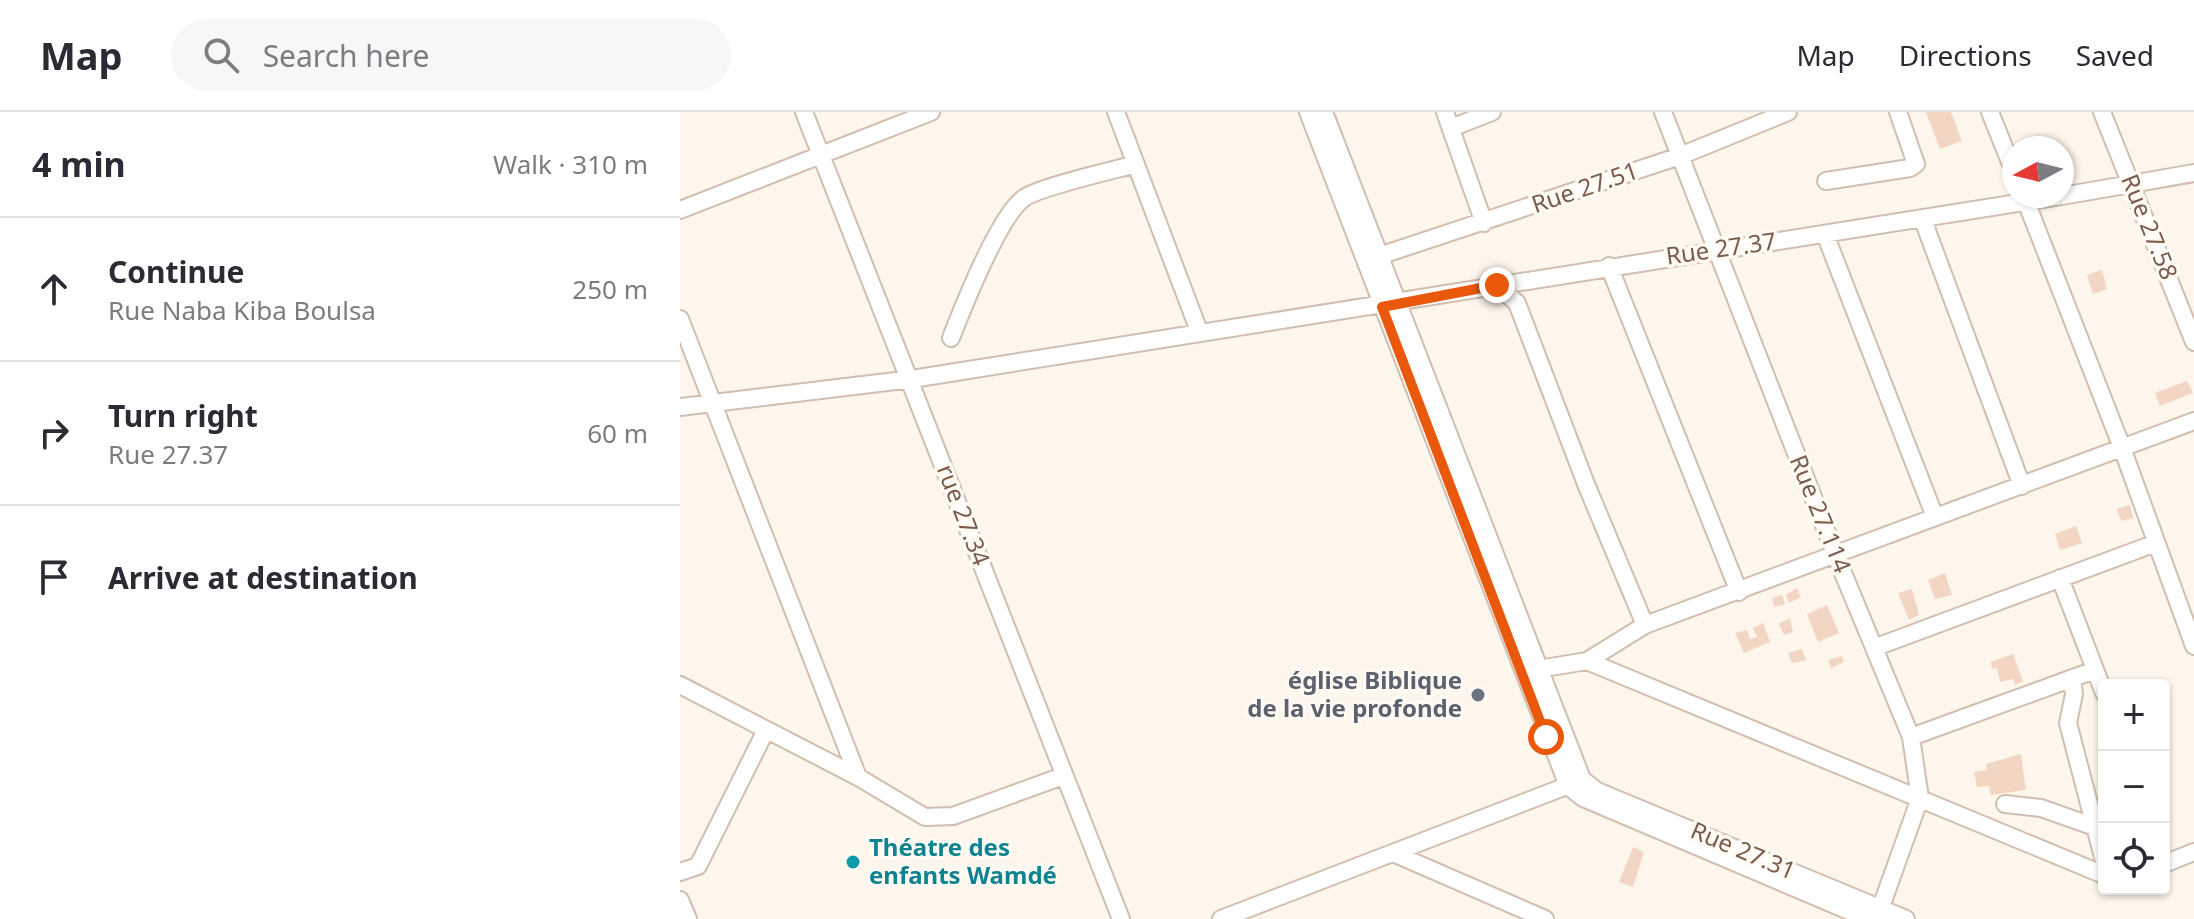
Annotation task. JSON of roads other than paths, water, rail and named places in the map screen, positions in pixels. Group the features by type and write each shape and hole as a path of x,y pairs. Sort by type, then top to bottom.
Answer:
{"street":[{"name":"rue 27.34","path":"804,112 912,379 1063,776 1121,919"},
{"path":"680,210 931,112"},
{"path":"1116,112 1199,331"},
{"path":"1308,112 1538,669 1575,782"},
{"path":"1324,112 1379,256 1390,305 1575,782"},
{"path":"1484,223 1448,120 1492,112"},
{"name":"Rue 27.114","path":"1663,112 1836,556 1911,737 1920,798 1875,916"},
{"name":"Rue 27.51","path":"1379,256 1680,156 1788,112"},
{"path":"1826,181 1910,168 1916,164 1898,112"},
{"path":"1990,112 2002,142"},
{"name":"Rue 27.58","path":"2102,112 2194,342"},
{"path":"951,338 989,254 1016,206 1026,196 1136,164"},
{"name":"Rue 27.37","path":"2074,193 2194,173"},
{"name":"Rue 27.37","path":"680,407 912,379 1199,331 1390,305 1715,249 1923,220 2002,204"},
{"path":"2029,208 2121,445 2194,646"},
{"path":"1923,220 2022,486"},
{"path":"1825,234 1935,517"},
{"path":"1609,266 1739,592"},
{"path":"1517,303 1520,281"},
{"path":"1497,285 1517,303 1586,484 1645,625"},
{"path":"680,319 858,777"},
{"path":"1538,669 1587,661 1645,625 2022,486 2121,445 2194,421"},
{"path":"1876,647 2156,543"},
{"path":"2060,578 2099,679"},
{"path":"1587,661 2098,872"},
{"path":"1911,737 2095,670"},
{"path":"2072,678 2074,694 2068,723 2098,838"},
{"path":"680,685 858,777 925,817 940,818 1063,776"},
{"path":"680,872 698,866 766,730"},
{"path":"1221,919 1250,914 1393,853 1575,782"},
{"name":"Rue 27.31","path":"1575,782 1583,798 1875,916 1906,919"},
{"path":"2005,804 2041,808 2095,827"},
{"path":"2170,858 2194,852"},
{"path":"1393,853 1545,919"},
{"path":"680,900 688,919"}],"place":[{"name":"église Biblique de la vie profonde","path":"1478,695"},
{"name":"Théatre des enfants Wamdé","path":"853,862"}]}
